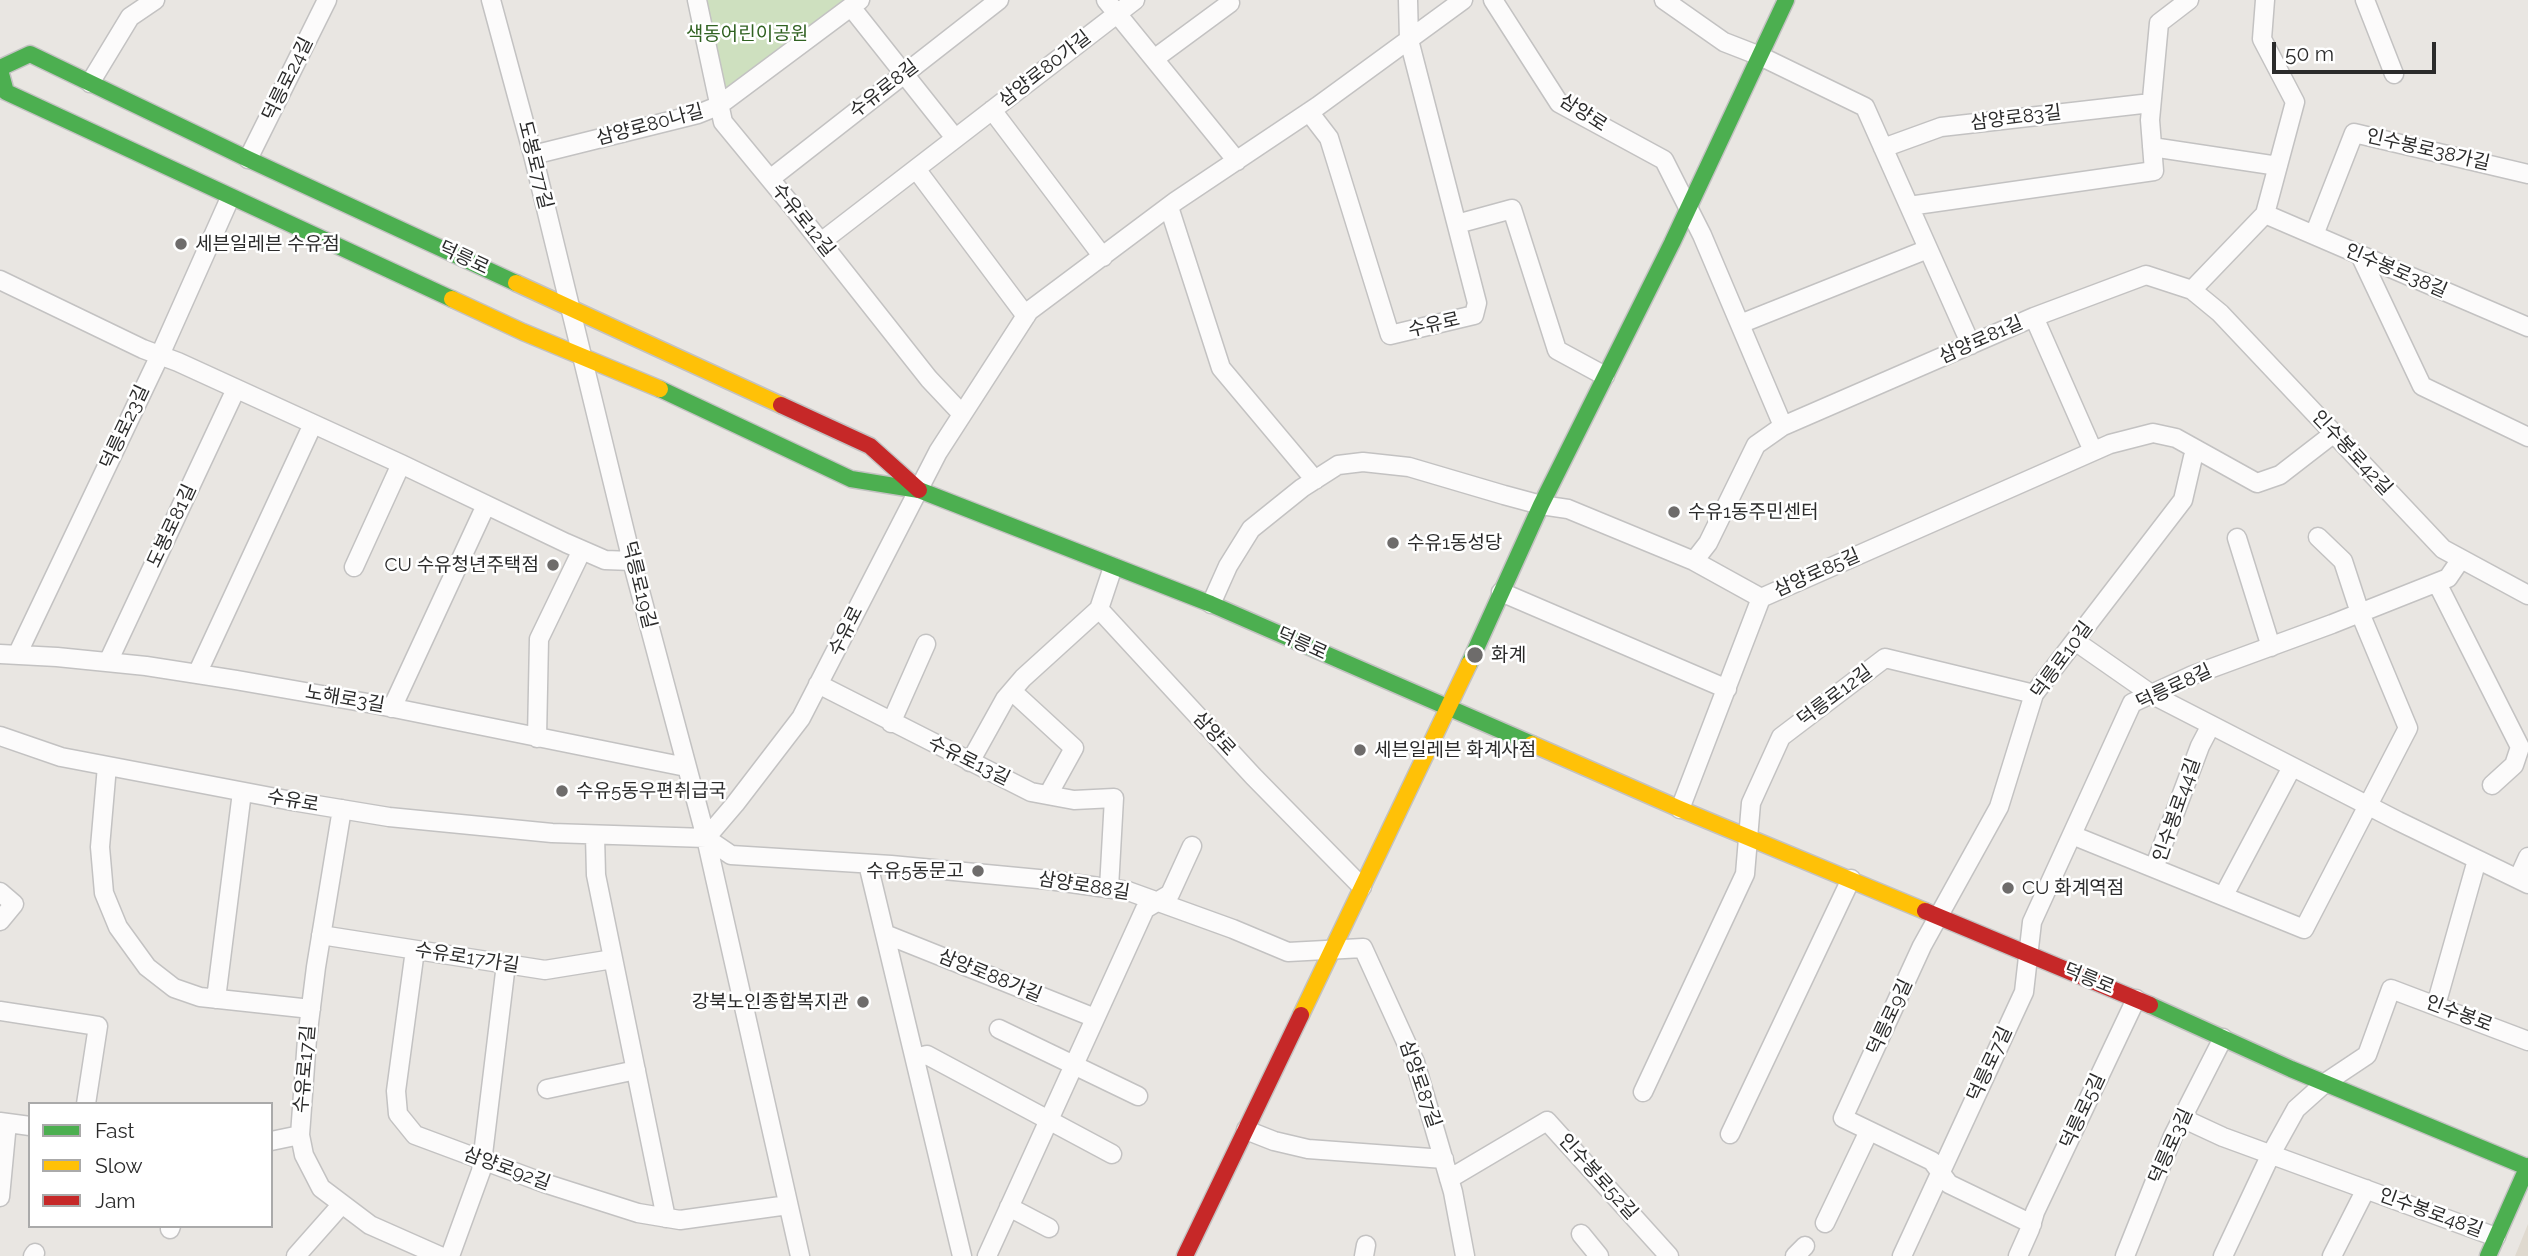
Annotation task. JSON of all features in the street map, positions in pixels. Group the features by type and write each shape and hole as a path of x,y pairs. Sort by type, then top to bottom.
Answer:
{"main road":[{"path":"1185,1256 1449,708 1541,505 1688,209 1786,0"},
{"name":"덕릉로","path":"919,490 870,446 248,159 30,54 0,69 3,98 523,332 660,389 851,479 919,490 1211,604 1680,809 2136,999 2325,1083 2528,1166"},
{"path":"2488,1256 2528,1166"}],"street":[{"path":"90,83 130,17 155,0"},
{"name":"덕릉로24길","path":"248,159 327,0"},
{"name":"도봉로77길","path":"491,0 576,330"},
{"name":"수유로12길","path":"696,0 723,122 929,379 962,414"},
{"name":"수유로8길","path":"770,180 999,0"},
{"name":"삼양로80가길","path":"821,242 992,110 1112,7 1135,0"},
{"name":"수유로","path":"1309,113 1329,138 1390,335 1474,315 1477,303 1409,40 1408,0"},
{"name":"수유로","path":"0,736 61,757 389,817 595,835 706,838 801,718 938,452 1029,311 1168,207 1309,113 1464,0"},
{"name":"삼양로","path":"1493,0 1559,103 1664,160 1702,235 1783,426"},
{"path":"1664,0 1724,42 1760,56 1865,107 1971,345"},
{"path":"1909,206 2154,171 2150,120 2159,23 2189,0"},
{"path":"2192,290 2265,214 2295,102 2262,39 2265,0"},
{"path":"2365,0 2394,74"},
{"path":"855,3 904,74 955,138"},
{"name":"삼양로80나길","path":"533,155 698,114 719,106 855,3"},
{"path":"1154,59 1230,3"},
{"path":"1112,7 1237,161"},
{"name":"삼양로83길","path":"1883,148 1941,127 2151,103"},
{"path":"992,110 1103,257"},
{"name":"인수봉로38가길","path":"2314,235 2354,133 2528,174"},
{"path":"2152,147 2278,166"},
{"path":"916,169 1026,316"},
{"name":"덕릉로23길","path":"9,655 160,355 230,198"},
{"path":"1168,207 1221,369 1315,480"},
{"path":"1457,224 1512,209 1557,350 1605,376"},
{"name":"인수봉로38길","path":"2265,214 2528,327"},
{"path":"1740,324 1928,248"},
{"path":"2360,255 2422,386 2528,437"},
{"name":"삼양로81길","path":"1694,561 1708,543 1756,445 1783,426 2034,317 2146,275 2192,290"},
{"path":"0,280 582,550 605,560 632,561"},
{"name":"인수봉로42길","path":"2192,290 2220,313 2443,549 2528,595"},
{"path":"2034,317 2093,451"},
{"name":"덕릉로19길","path":"576,330 632,561 706,838"},
{"name":"도봉로81길","path":"107,662 236,389"},
{"path":"197,674 313,424"},
{"name":"삼양로85길","path":"1541,505 1568,509 1694,561 1761,598 2093,451 2153,433 2176,438 2257,484 2280,475 2333,434"},
{"name":"덕릉로10길","path":"1939,916 1999,807 2034,694 2183,500 2193,457"},
{"path":"1211,604 1228,566 1251,529 1338,465 1363,462 1409,467 1541,505"},
{"path":"354,567 401,464"},
{"path":"392,708 486,505"},
{"path":"2318,537 2343,561 2361,613 2408,727 2369,806"},
{"path":"2237,538 2271,647"},
{"path":"537,738 539,639 582,550"},
{"name":"덕릉로8길","path":"2028,954 2032,922 2132,703 2193,675 2437,583 2448,578 2461,559"},
{"path":"970,762 1012,691 1099,609 1113,567"},
{"path":"2437,583 2521,747 2514,765 2492,785"},
{"path":"1501,592 1727,688"},
{"path":"1680,809 1761,598"},
{"name":"삼양로","path":"1099,609 1253,776 1362,887"},
{"path":"2075,641 2151,694 2477,860 2523,881 2528,857"},
{"path":"891,723 926,644"},
{"name":"노해로3길","path":"9,655 107,662 197,674 392,708 686,766"},
{"name":"덕릉로12길","path":"1749,837 1751,803 1781,737 1885,658 2034,694"},
{"name":"수유로13길","path":"818,684 1031,792 1074,800 1114,798 1110,888"},
{"path":"1012,691 1074,748 1048,795"},
{"name":"인수봉로44길","path":"2211,724 2200,746 2154,868 2304,929 2369,806"},
{"path":"107,766 100,847 104,893 118,927 147,967 174,988 201,997 311,1009"},
{"path":"2224,895 2292,767"},
{"name":"수유로","path":"216,999 242,792"},
{"name":"수유로17길","path":"342,809 311,1009 301,1101 300,1135 304,1155 321,1188 370,1225 440,1256"},
{"path":"595,835 596,875 666,1218"},
{"path":"2072,835 2154,868"},
{"path":"1643,1092 1745,874 1749,837"},
{"path":"706,838 800,1256"},
{"name":"삼양로88길","path":"706,838 731,855 1049,880 1128,891 1288,952 1331,952"},
{"path":"987,1256 1145,909 1170,894 1192,846"},
{"path":"2436,1005 2477,860"},
{"path":"868,864 962,1256"},
{"path":"1730,1134 1851,879"},
{"path":"0,892 14,904 0,921"},
{"name":"덕릉로9길","path":"1869,1131 1843,1118 1922,946 1939,916"},
{"name":"삼양로88가길","path":"885,934 1095,1018"},
{"name":"수유로17가길","path":"321,935 545,970 613,959"},
{"name":"삼양로87길","path":"1331,952 1363,948 1415,1062 1444,1159 1465,1256"},
{"name":"삼양로92길","path":"415,950 396,1091 398,1114 415,1135 544,1183 626,1210 666,1218 680,1220 788,1205"},
{"name":"덕릉로7길","path":"1902,1256 2024,992 2028,954"},
{"path":"450,1256 481,1171 506,964"},
{"name":"인수봉로","path":"2325,1083 2367,1055 2390,989 2528,1041"},
{"name":"덕릉로5길","path":"2018,1256 2035,1212 2136,999"},
{"path":"0,1011 98,1026 86,1102"},
{"path":"999,1029 1138,1096"},
{"name":"덕릉로3길","path":"2125,1256 2182,1118 2223,1038"},
{"path":"915,1058 927,1055 1112,1154"},
{"path":"547,1089 636,1070"},
{"path":"2223,1256 2271,1154 2296,1109 2325,1083"},
{"name":"인수봉로48길","path":"2182,1118 2223,1137 2496,1237"},
{"name":"인수봉로52길","path":"1449,1179 1547,1121 1669,1256"},
{"path":"0,1197 3,1123 28,1126"},
{"path":"1246,1130 1274,1141 1308,1149 1444,1159"},
{"path":"1825,1223 1869,1131 1932,1161 1949,1184 2032,1224"},
{"path":"273,1141 300,1135"},
{"name":"인수봉로48길","path":"2332,1256 2365,1189"},
{"path":"296,1256 342,1204"},
{"path":"1009,1207 1049,1228"},
{"path":"1581,1234 1599,1256"}],"shaded area":[{"path":"2528,1224 2528,1256 2515,1256"}],"green space":[{"name":"색동어린이공원","path":"707,0 845,0 724,92"}],"traffic: fast":[{"path":"1469,664 1541,505 1672,243 1786,0"},
{"path":"0,68 30,54 516,283"},
{"path":"0,70 6,92 452,299"},
{"path":"660,389 851,479 919,490 1211,604 1532,744"},
{"path":"2150,1005 2291,1069 2527,1167"},
{"path":"2488,1256 2528,1166"}],"traffic: slow":[{"path":"516,283 781,405"},
{"path":"452,299 660,389"},
{"path":"1301,1015 1469,664"},
{"path":"1532,744 1925,911"}],"traffic: jam":[{"path":"781,405 870,446 919,490"},
{"path":"1925,911 2150,1005"},
{"path":"1185,1256 1301,1015"}],"place":[{"name":"세븐일레븐 수유점","path":"181,244"},
{"name":"수유1동주민센터","path":"1674,512"},
{"name":"수유1동성당","path":"1393,543"},
{"name":"CU 수유청년주택점","path":"553,565"},
{"name":"화계","path":"1475,655"},
{"name":"세븐일레븐 화계사점","path":"1360,750"},
{"name":"수유5동우편취급국","path":"562,791"},
{"name":"수유5동문고","path":"978,871"},
{"name":"CU 화계역점","path":"2008,888"},
{"name":"강북노인종합복지관","path":"863,1002"}]}
